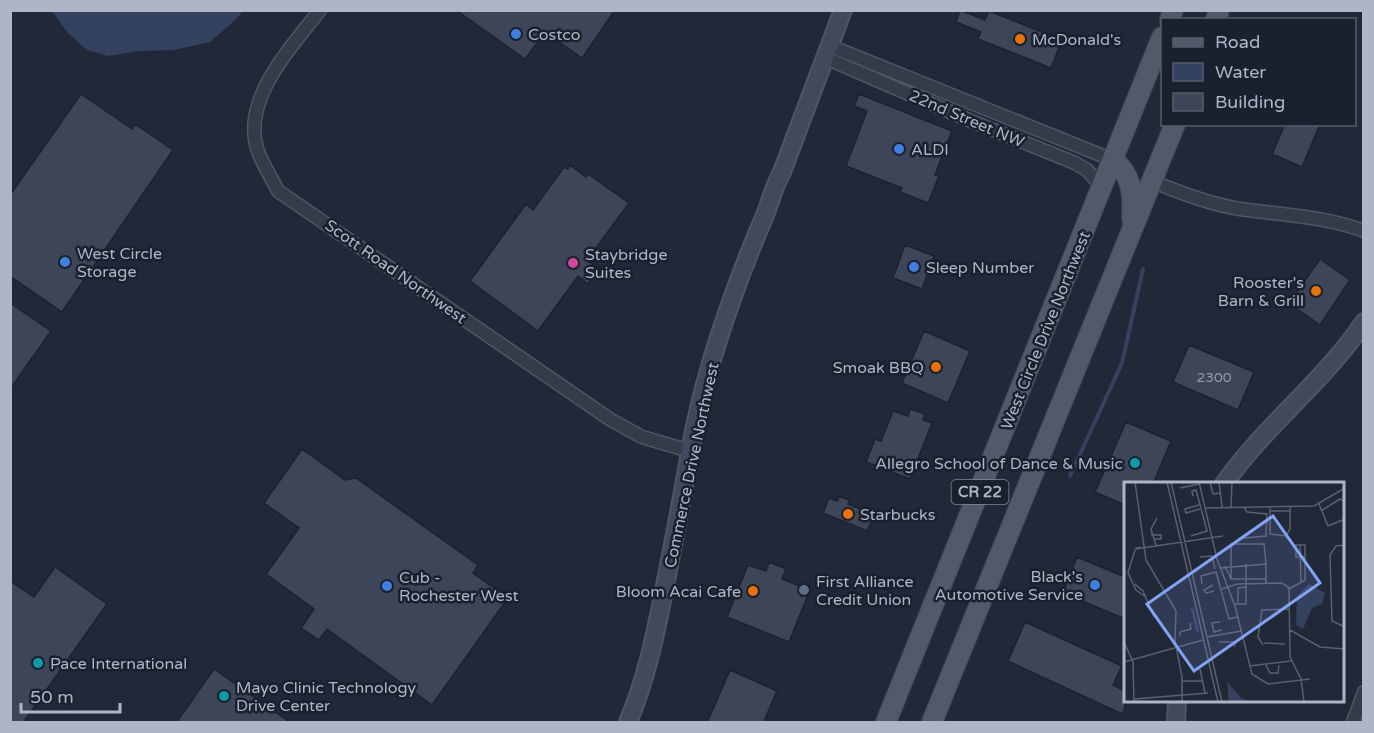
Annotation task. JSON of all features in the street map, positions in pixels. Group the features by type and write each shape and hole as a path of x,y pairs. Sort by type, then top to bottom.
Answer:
{"main road":[{"name":"West Circle Drive Northwest","path":"886,723 1161,40"},
{"name":"CR 22","path":"932,723 1173,126"},
{"path":"1113,160 1122,167 1131,185 1132,228"}],"street":[{"name":"Scott Road Northwest","path":"320,10 268,81 258,105 254,125 258,152 278,191 611,420 642,437 690,451"},
{"name":"Commerce Drive Northwest","path":"628,723 651,656 686,482 690,451 708,373 743,266 771,203 772,191 782,172 843,10"},
{"name":"22nd Street NW","path":"828,52 1113,160"},
{"name":"22nd Street NW","path":"828,52 971,121 1075,163 1087,170 1102,187"},
{"path":"1152,181 1175,191 1221,204 1323,219 1364,231"},
{"path":"1226,482 1246,455 1335,360 1364,322"},
{"path":"1353,723 1364,692"},
{"path":"1176,723 1177,703"}],"water":[{"path":"52,11 243,11 210,42 174,50 138,51 108,56 87,50 67,32"}],"building":[{"name":"Costco","path":"456,10 615,10 582,58 545,32 525,59"},
{"name":"McDonald's","path":"960,10 985,20 989,11 1062,40 1051,68 978,39 981,32 956,22"},
{"path":"81,94 132,129 135,124 173,150 62,312 10,276 10,195"},
{"name":"ALDI","path":"859,94 952,131 935,175 939,176 928,203 900,192 902,188 846,166 867,111 854,106"},
{"path":"1284,126 1319,126 1302,167 1272,154"},
{"path":"570,165 586,177 588,174 629,203 587,260 599,269 588,284 578,276 538,331 470,281 526,204 533,210 564,167 568,169"},
{"name":"Sleep Number","path":"905,245 934,256 922,289 893,278"},
{"path":"1320,259 1350,280 1320,325 1289,303"},
{"path":"10,303 51,331 10,389"},
{"name":"Smoak BBQ","path":"924,331 970,351 948,403 902,383"},
{"path":"1189,345 1254,372 1238,410 1173,382"},
{"path":"910,409 925,414 923,420 932,423 910,479 866,462 875,439 881,441 893,411 908,416"},
{"name":"Allegro School of Dance & Music","path":"1126,422 1171,441 1154,482 1124,482 1124,505 1095,492"},
{"name":"Cub - Rochester West","path":"302,449 345,480 356,478 478,565 473,573 508,598 432,705 327,629 319,640 301,628 314,609 266,574 299,528 264,503"},
{"name":"Starbucks","path":"839,496 849,500 848,504 874,515 867,531 823,513 829,498 837,501"},
{"name":"Black's Automotive Service","path":"1077,557 1124,577 1124,619 1063,593"},
{"path":"769,562 786,569 782,579 810,590 789,642 727,617 748,565 766,571"},
{"name":"Pace International","path":"55,567 107,604 23,723 10,723 10,581 34,597"},
{"path":"1025,622 1122,666 1113,685 1124,690 1125,708 1122,714 1008,661"},
{"name":"Mayo Clinic Technology Drive Center","path":"214,669 291,723 176,723"},
{"path":"730,670 777,691 763,723 707,723"}],"waterway":[{"path":"1070,476 1122,363 1143,269"}],"place":[{"name":"Costco","path":"516,34"},
{"name":"McDonald's","path":"1020,39"},
{"name":"ALDI","path":"899,149"},
{"name":"West Circle Storage","path":"65,262"},
{"name":"Staybridge Suites","path":"573,263"},
{"name":"Sleep Number","path":"914,267"},
{"name":"Rooster's Barn & Grill","path":"1316,291"},
{"name":"Smoak BBQ","path":"936,367"},
{"name":"Allegro School of Dance & Music","path":"1135,463"},
{"name":"Starbucks","path":"848,514"},
{"name":"Black's Automotive Service","path":"1095,585"},
{"name":"Cub - Rochester West","path":"387,586"},
{"name":"First Alliance Credit Union","path":"804,590"},
{"name":"Bloom Acai Cafe","path":"753,591"},
{"name":"Pace International","path":"38,663"},
{"name":"Mayo Clinic Technology Drive Center","path":"224,696"}]}
